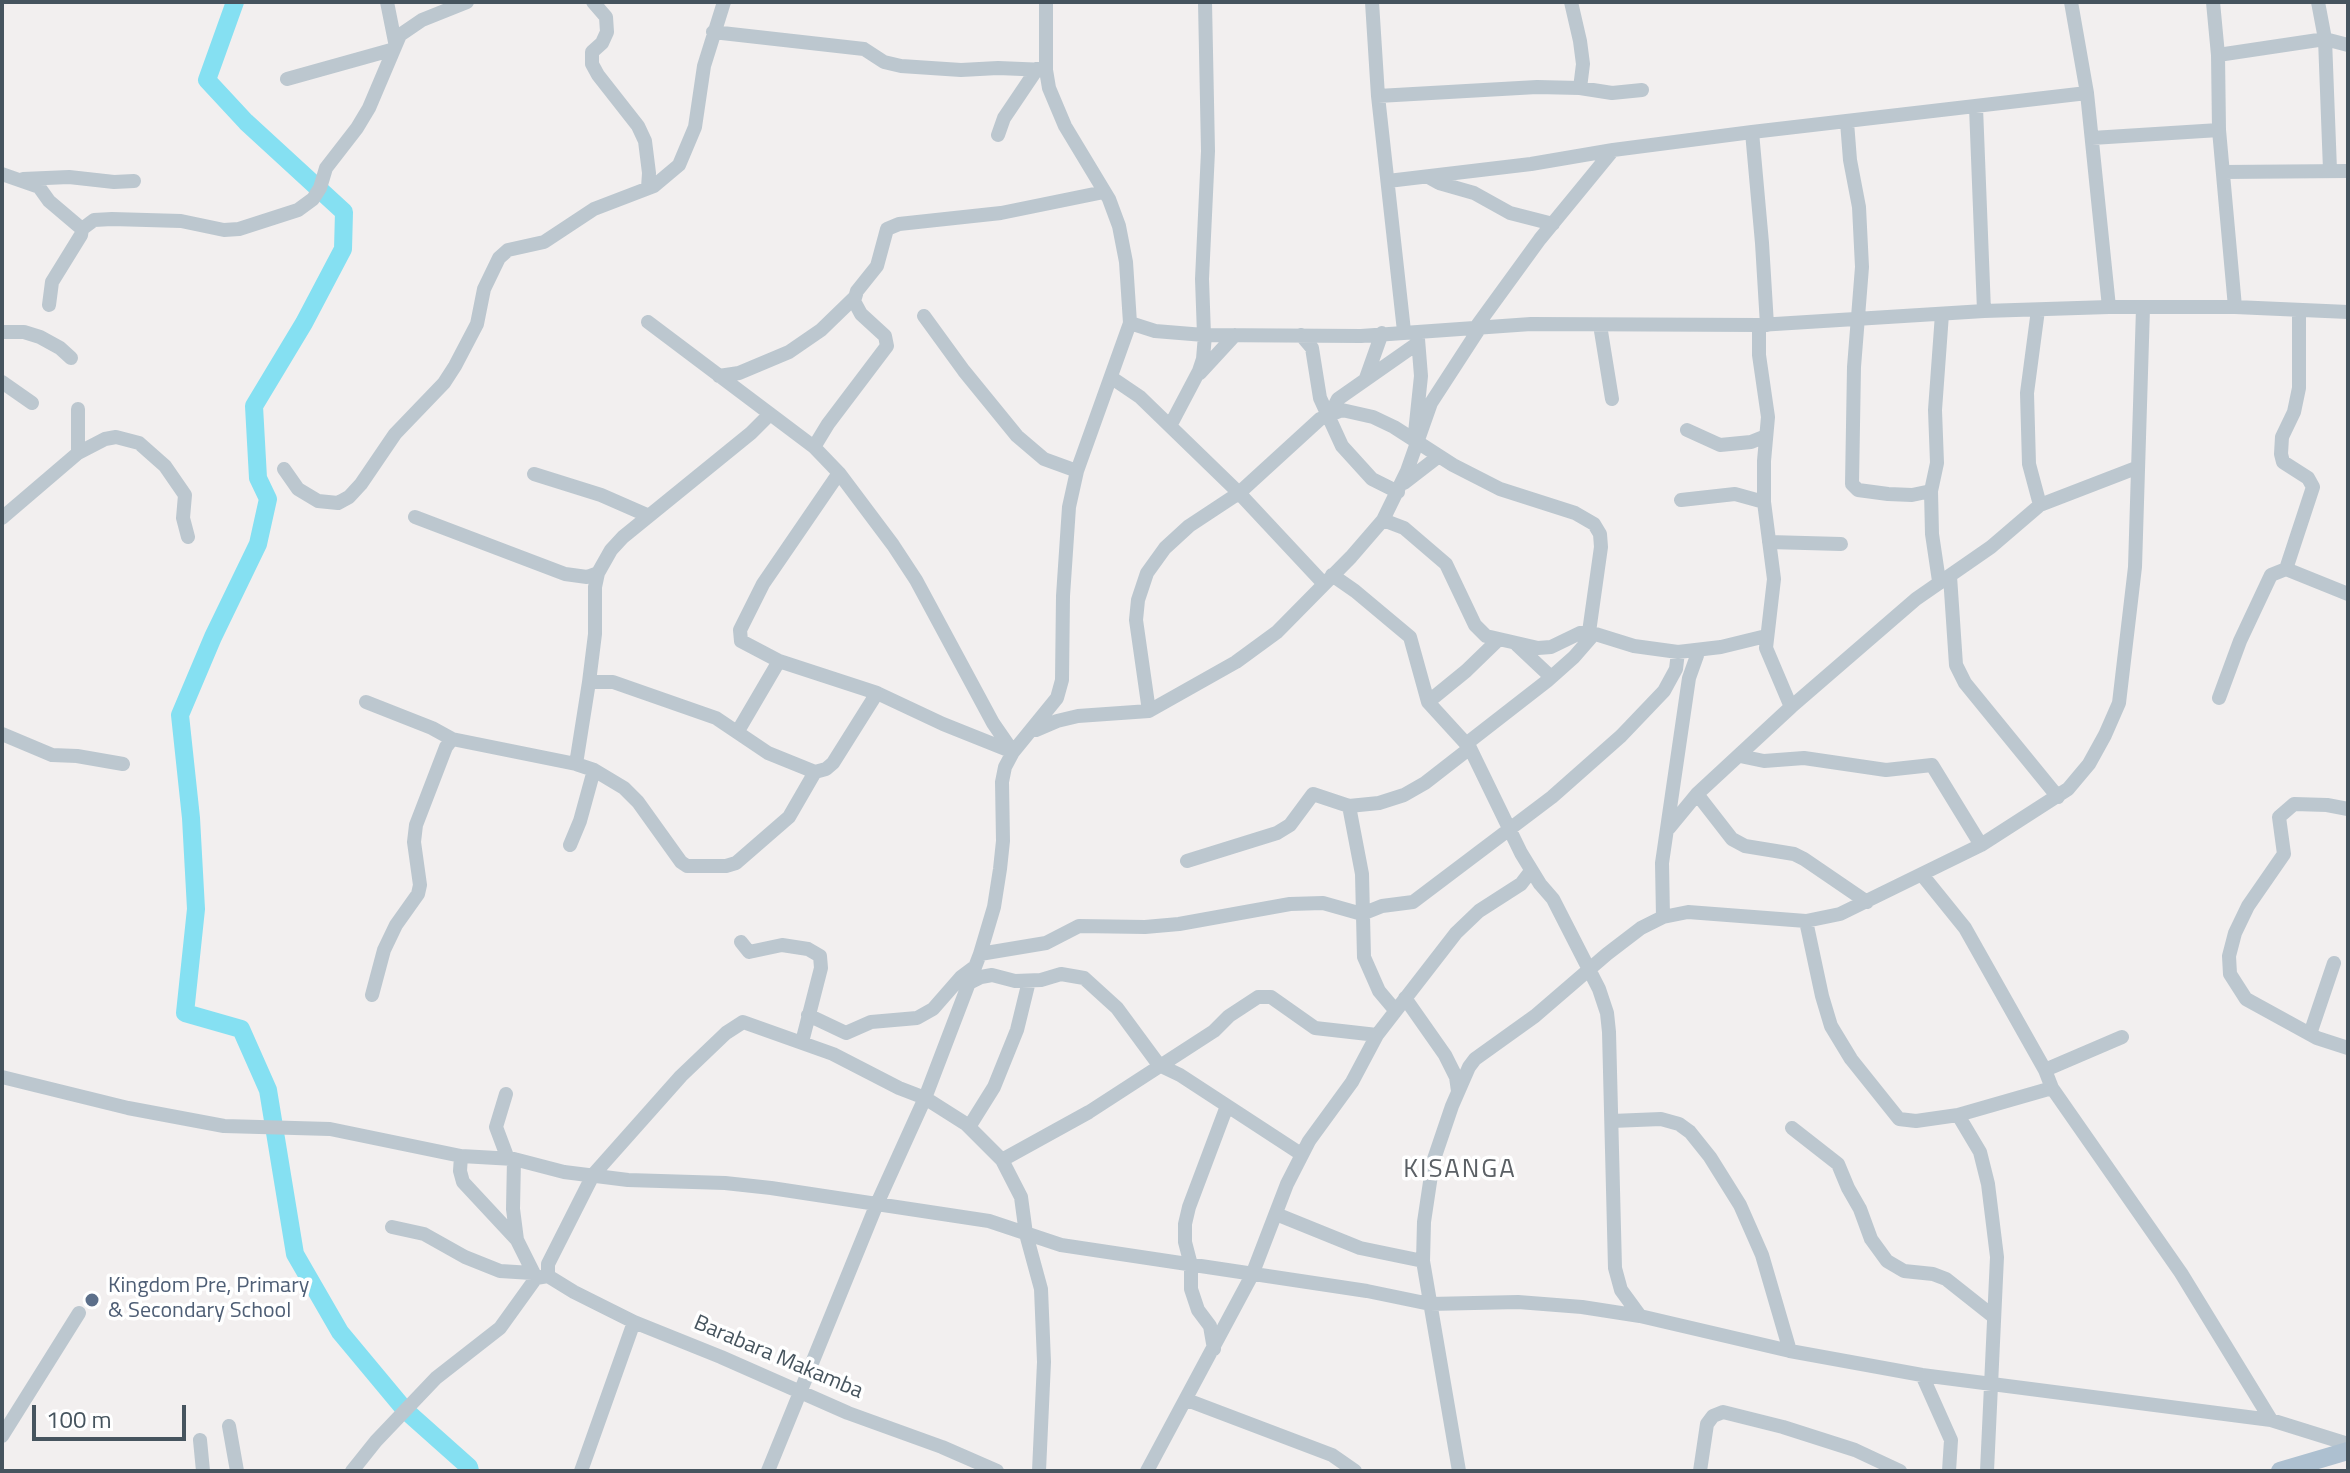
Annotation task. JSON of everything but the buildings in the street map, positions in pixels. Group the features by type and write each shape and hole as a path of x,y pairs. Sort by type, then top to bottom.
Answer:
{"main road":[{"path":"2280,1471 2348,1451"}],"street":[{"path":"387,2 393,46"},
{"path":"49,305 52,282 82,229 94,220 181,221 205,228 239,229 298,210 313,199 326,168 357,128 369,108 393,46 408,27 467,2"},
{"path":"593,2 606,17 607,32 602,43 592,52 592,64 638,126 645,141 648,188"},
{"path":"284,469 298,489 318,501 338,503 349,497 395,434 444,383 455,366 477,324 484,289 499,258 508,250 544,242 594,209 654,186 679,165 695,127 699,88 724,2"},
{"path":"768,1471 876,1206 925,1098 977,961 994,907 1003,841 1002,782 1005,767 1013,752 1057,698 1062,680 1066,533 1077,471 1130,323 1123,242 1116,216 1065,126 1042,69 1046,2"},
{"path":"1196,377 1203,359 1204,335 1202,279 1208,151 1205,2"},
{"path":"1372,2 1388,181 1421,376 1415,441"},
{"path":"1571,2 1583,64 1580,88"},
{"path":"2071,2 2087,93 2109,307"},
{"path":"2213,2 2218,55 2219,130 2235,307"},
{"path":"2318,2 2325,39 2330,170"},
{"path":"713,32 864,49 884,62 901,66 961,70 1042,69"},
{"path":"2218,55 2325,39 2348,45"},
{"path":"287,79 393,46"},
{"path":"998,135 1004,118 1042,69"},
{"path":"1378,96 1537,87 1580,88 1612,93 1642,90"},
{"path":"1388,181 1752,132 2087,93"},
{"path":"1976,107 1984,311"},
{"path":"1847,122 1859,207 1862,267 1854,367 1852,484 1858,490 1888,494 1912,495 1931,491"},
{"path":"2092,138 2219,130"},
{"path":"1752,132 1762,243 1763,325 1759,355 1768,417 1764,502 1774,579 1766,636 1769,660 1791,707"},
{"path":"1032,732 1078,716 1149,711 1215,674 1277,632 1383,520 1400,488 1431,403 1478,326 1553,224 1613,150"},
{"path":"2223,172 2348,171"},
{"path":"2,174 39,187 49,201 82,229"},
{"path":"19,179 69,177 134,181"},
{"path":"1429,177 1474,193 1510,213 1553,224"},
{"path":"719,376 747,371 789,352 821,330 854,298 877,266 885,232 892,225 1001,213 1104,192"},
{"path":"814,447 887,346 885,336 855,307 854,298"},
{"path":"1130,323 1155,331 1204,335 1413,335 1478,326 1763,325 1984,311 2109,307 2235,307 2348,312"},
{"path":"1459,1471 1423,1261 1424,1222 1433,1162 1458,1091 1475,1059 1535,1016 1641,928 1663,917 1688,912 1806,921 1840,914 1981,845 2068,789 2089,764 2119,703 2135,567 2143,308"},
{"path":"2038,310 2027,393 2029,464 2040,505"},
{"path":"2286,569 2313,487 2308,478 2283,462 2281,454 2282,437 2294,412 2299,388 2299,311"},
{"path":"1942,314 1935,410 1937,463 1931,491 1932,534 1945,579 1956,665 1965,683 2058,797"},
{"path":"924,316 964,371 1023,442 1044,459 1077,471"},
{"path":"648,322 814,447 839,473 916,580 993,723 1013,752"},
{"path":"1600,325 1612,399"},
{"path":"2,332 24,332 40,337 71,358"},
{"path":"1366,380 1382,333"},
{"path":"1170,426 1183,396 1196,377 1235,335"},
{"path":"1301,335 1314,352 1313,367 1329,414 1352,459 1372,479 1400,488"},
{"path":"1149,711 1136,620 1138,600 1147,573 1165,548 1189,526 1239,493 1329,414 1338,399 1366,380 1413,335"},
{"path":"1112,378 1140,397 1328,580 1355,591 1410,637 1428,702 1468,746 1531,871 1553,899 1589,969 1607,1013 1615,1268 1621,1290 1640,1316"},
{"path":"2,382 32,403"},
{"path":"78,409 78,453"},
{"path":"1187,861 1277,833 1290,825 1313,794 1349,806 1379,803 1404,795 1425,783 1551,677 1574,657 1592,633 1601,547 1600,534 1594,524 1575,513 1500,489 1373,417 1342,410 1329,414"},
{"path":"576,764 595,634 598,573 611,550 770,414"},
{"path":"1687,430 1720,445 1736,445 1766,436"},
{"path":"2,518 78,453 105,439 116,437 139,443 165,466 185,495 183,518 188,537"},
{"path":"1400,488 1439,456"},
{"path":"1669,828 1697,794 1890,620 1991,547 2040,505 2136,468"},
{"path":"839,473 763,584 740,630 741,641 779,661 877,693 1013,752"},
{"path":"534,474 601,495 649,516"},
{"path":"1681,500 1735,494 1764,502"},
{"path":"415,517 565,574 587,577 598,573"},
{"path":"1383,520 1404,528 1438,555 1451,573 1475,625 1486,636 1498,640 1538,648 1551,647 1580,633 1592,633 1626,644 1678,652 1766,636"},
{"path":"1769,542 1841,544"},
{"path":"2219,698 2240,641 2271,575 2286,569 2348,594"},
{"path":"1428,702 1498,640"},
{"path":"1517,645 1551,677"},
{"path":"1663,917 1662,863 1689,678 1699,650"},
{"path":"808,1015 846,1033 871,1022 917,1018 933,1009 977,961 1046,943 1079,926 1179,924 1290,904 1323,903 1362,914 1382,906 1413,902 1552,797 1649,708 1664,691 1676,669 1678,652"},
{"path":"738,731 779,661"},
{"path":"589,682 613,682 716,718 768,753 815,772 833,763 877,693"},
{"path":"366,702 452,739 594,770 624,788 638,802 684,865 720,867 736,863 780,827 796,808 815,772"},
{"path":"2,734 52,755 123,764"},
{"path":"372,995 384,950 396,925 418,894 420,885 414,842 416,825 446,747 452,739"},
{"path":"1740,756 1764,761 1804,758 1886,770 1932,765 1981,845"},
{"path":"570,845 594,770"},
{"path":"1697,794 1732,839 1745,846 1794,854 1867,902"},
{"path":"2348,809 2294,804 2279,817 2284,854 2248,906 2235,933 2229,956 2230,974 2246,999 2310,1034 2348,1048"},
{"path":"1349,806 1362,874 1364,957 1379,991 1395,1010"},
{"path":"1147,1471 1252,1275 1301,1154 1352,1082 1377,1035 1456,933 1479,911 1521,884 1531,871"},
{"path":"1923,876 1965,928 2045,1070 2052,1088 2181,1273 2271,1420"},
{"path":"1806,921 1831,1026 1851,1059 1893,1113 1906,1121 1958,1115 2052,1088"},
{"path":"741,942 749,952 782,945 808,949 820,956 821,968 802,1042"},
{"path":"2310,1034 2334,963"},
{"path":"969,983 992,975 1015,981 1061,974 1084,978 1117,1008 1159,1065 1301,1154"},
{"path":"969,1127 994,1087 1017,1030 1029,981"},
{"path":"1002,1160 1089,1112 1263,996 1271,997 1315,1028 1377,1035"},
{"path":"1405,998 1445,1055 1456,1077 1458,1091"},
{"path":"352,1471 436,1378 500,1328 548,1264 593,1175 681,1076 735,1025 743,1022 860,1066 899,1088 925,1098 969,1127 1002,1160 1021,1197 1043,1315 1039,1471"},
{"path":"2045,1070 2122,1037"},
{"path":"2,1077 128,1108 209,1123 275,1129 330,1129 461,1156 511,1159 564,1172 628,1180 771,1188 989,1221 1061,1245 1367,1291 1430,1304 1518,1302 1640,1316 1790,1351 1922,1375 2271,1420 2348,1444"},
{"path":"506,1094 496,1127 511,1159 517,1240"},
{"path":"1214,1349 1210,1326 1198,1310 1191,1289 1191,1265 1185,1242 1189,1207 1227,1106"},
{"path":"1958,1115 1980,1152 1988,1184 1997,1257 1987,1471"},
{"path":"1612,1121 1661,1119 1679,1124 1690,1132 1710,1157 1740,1205 1762,1255 1790,1351"},
{"path":"1792,1128 1838,1164 1871,1239 1887,1261 1904,1271 1933,1274 1946,1279 1994,1317"},
{"path":"461,1156 463,1182 517,1240 538,1276"},
{"path":"1276,1214 1360,1248 1423,1261"},
{"path":"392,1227 424,1234 465,1257 500,1271 538,1276"},
{"name":"Barabara Makamba","path":"538,1276 634,1322 997,1471"},
{"path":"2,1436 79,1313"},
{"path":"581,1471 634,1322"},
{"path":"1922,1375 1951,1440 1949,1471"},
{"path":"1187,1400 1332,1455 1355,1471"},
{"path":"1700,1471 1707,1424 1713,1416 1723,1412 1855,1450 1900,1471"},
{"path":"229,1426 237,1471"},
{"path":"200,1440 203,1471"}],"waterway":[{"path":"235,2 207,80 246,122 344,212 343,249 304,323 254,406 258,478 268,499 258,544 180,715 191,818 196,909 185,1013 241,1029 268,1090 295,1254 340,1332 405,1410 470,1471"}],"place":[{"name":"Kingdom Pre, Primary & Secondary School","path":"92,1300"}],"district":[{"name":"KISANGA","path":"1460,1171"}]}
